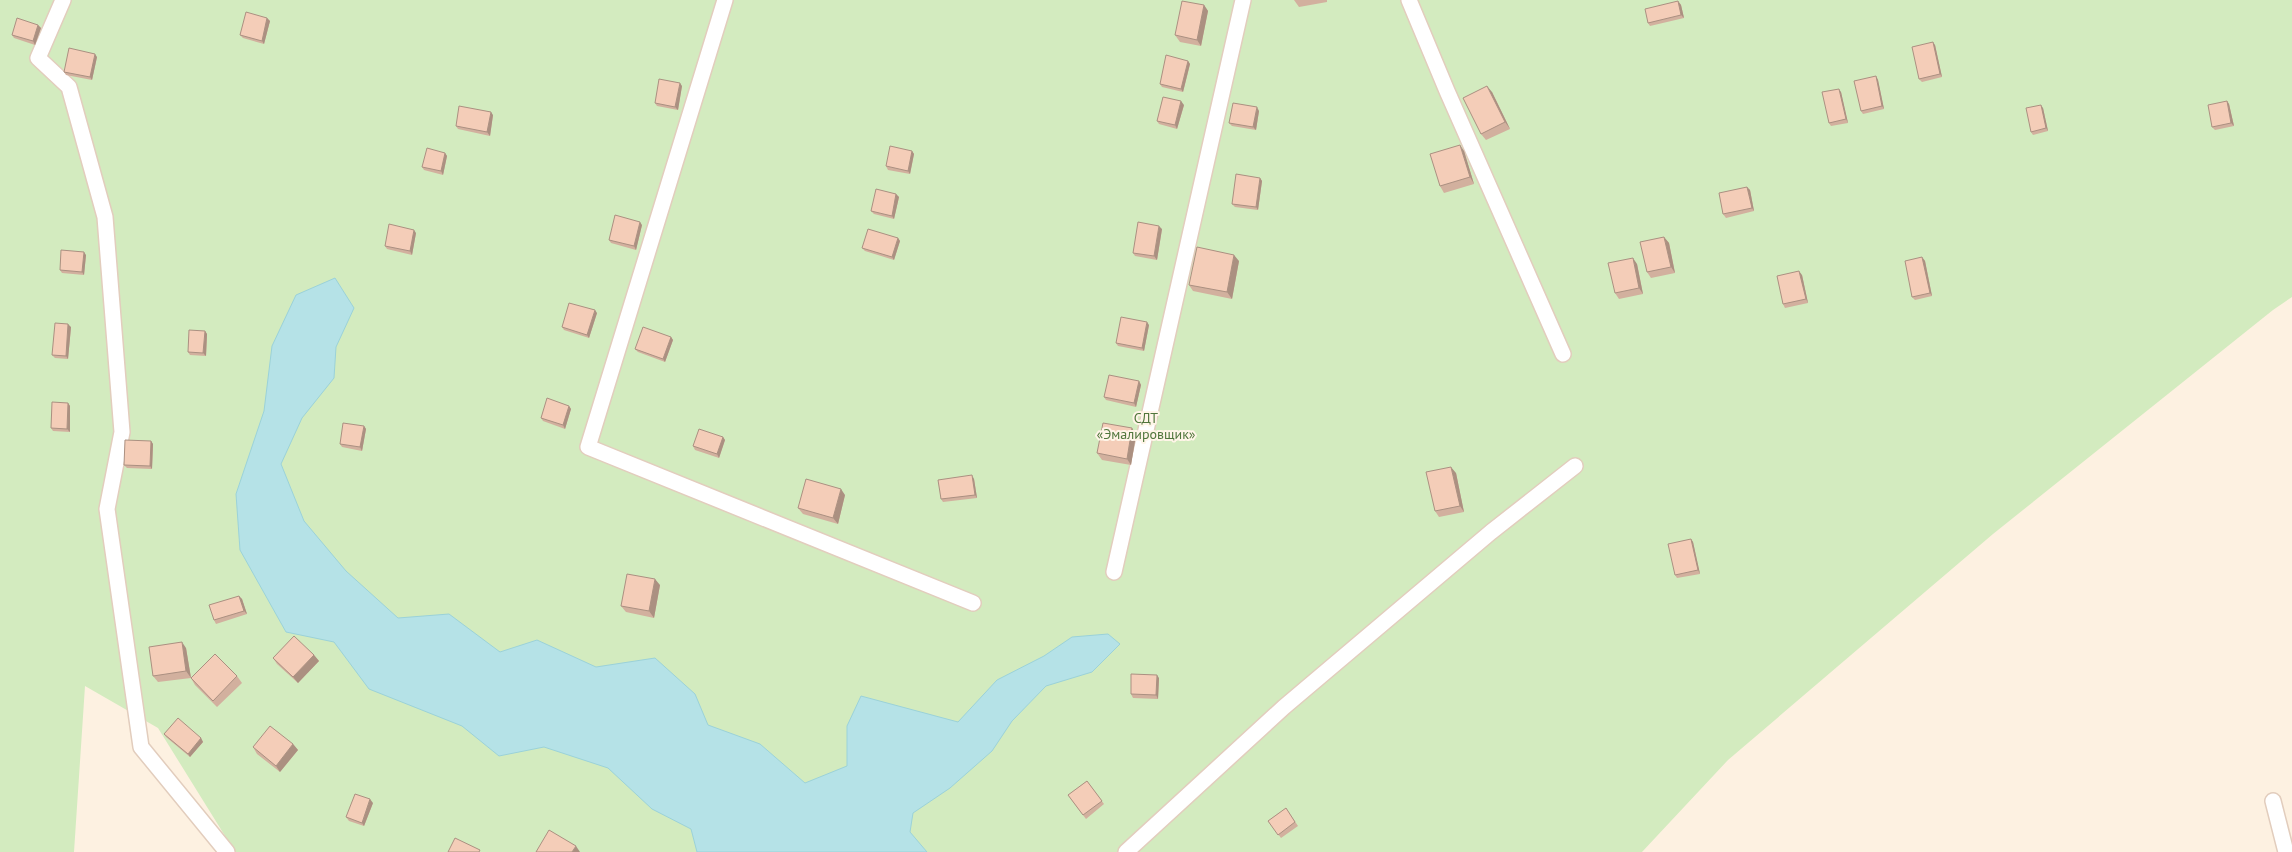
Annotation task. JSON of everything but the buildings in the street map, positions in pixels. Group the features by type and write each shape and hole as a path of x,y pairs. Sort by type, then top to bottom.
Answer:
{"lane":[{"path":"63,0 38,58 69,87 105,217 122,432 107,509 141,747 227,852"},
{"path":"725,0 588,447 973,603"},
{"path":"1114,572 1144,448 1243,0"},
{"path":"1409,0 1563,354"},
{"path":"1126,852 1284,707 1491,532 1574,466"},
{"path":"2273,801 2286,852"}],"green space":[{"name":"СДТ «Эмалировщик»","path":"0,0 2292,0 2292,297 2273,310 1993,534 1728,760 1642,852 235,852 158,728 85,686 74,852 0,852"}],"water":[{"path":"335,278 354,308 336,347 334,378 302,418 281,464 304,521 346,571 398,618 449,614 500,652 537,640 596,667 655,658 695,694 708,725 760,744 805,783 847,766 847,726 861,696 958,722 997,680 1044,656 1072,637 1108,634 1120,644 1092,672 1046,686 1012,721 992,751 950,788 913,813 910,832 927,852 697,852 691,829 652,809 608,768 544,747 499,756 462,726 369,689 334,642 286,632 240,550 236,494 264,411 272,346 296,295"}]}
